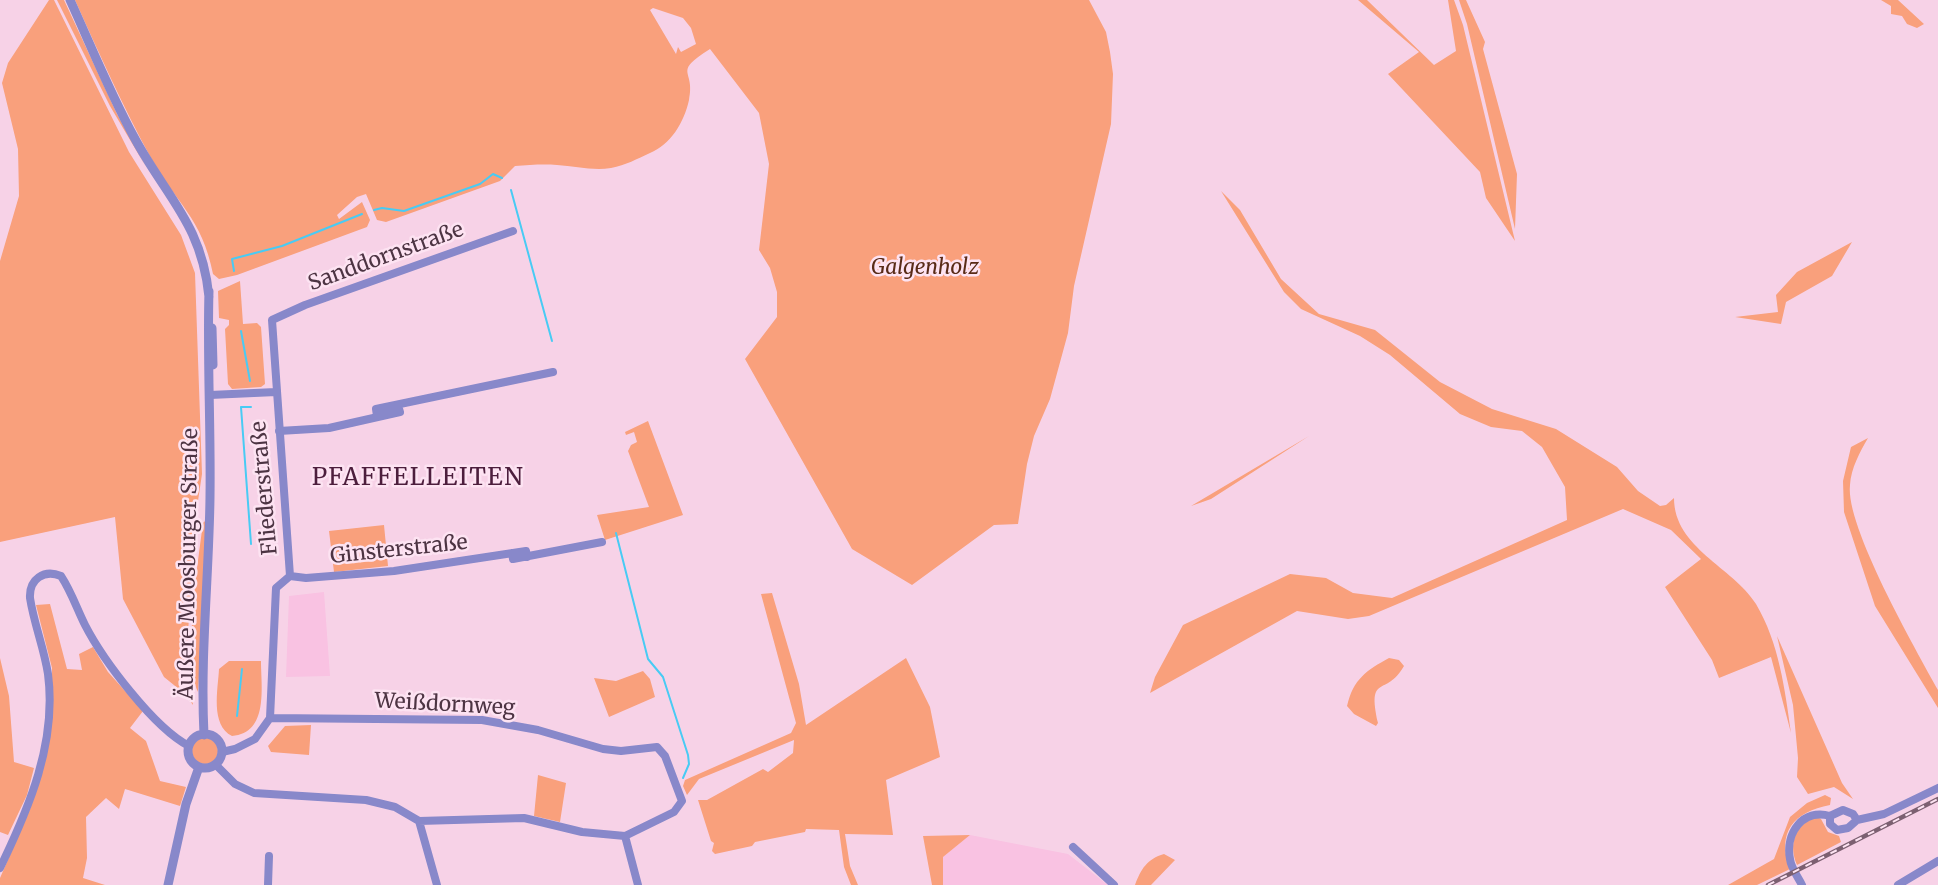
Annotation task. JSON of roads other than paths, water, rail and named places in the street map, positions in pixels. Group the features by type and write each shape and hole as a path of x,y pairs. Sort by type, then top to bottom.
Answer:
{"street":[{"name":"Äußere Moosburger Straße","path":"70,0 133,136 195,235 204,259 209,291 207,348 210,395 204,735"},
{"name":"Sanddornstraße","path":"272,320 308,304 513,231"},
{"name":"Fliederstraße","path":"270,718 276,588 290,576 272,320"},
{"path":"279,431 329,428 377,416 376,409 553,372"},
{"name":"Fliederstraße","path":"210,395 276,392"},
{"name":"Ginsterstraße","path":"290,576 306,578 394,571 512,553 513,559 602,542"},
{"path":"0,868 32,798 48,722 48,673 30,598 31,585 38,577 50,573 61,576 88,632 113,672 175,737 189,746"},
{"path":"222,752 235,749 255,739 270,718"},
{"name":"Weißdornweg","path":"270,718 482,720 510,723 612,751 657,747 665,756 682,796 680,805 674,812 625,836"},
{"path":"204,735 217,739 222,752 216,765 199,767 190,759 189,746 195,737 204,735"},
{"path":"216,765 235,784 254,794 366,800 394,807 419,821 524,818 582,832 625,836 638,885"},
{"path":"168,885 186,804 199,767"},
{"path":"1830,816 1830,824 1837,830 1848,828 1857,820 1884,814 1938,788"},
{"path":"1802,885 1790,860 1789,845 1792,834 1809,815 1820,813 1830,816 1841,810 1853,814 1857,820"},
{"path":"419,821 436,885"},
{"path":"1073,848 1114,885"},
{"path":"268,885 269,856"},
{"path":"1898,885 1938,861"}],"waterway":[{"path":"374,210 382,208 404,211 480,184 493,174 502,178"},
{"path":"511,190 552,341"},
{"path":"234,271 232,259 282,246 362,214"},
{"path":"241,331 250,381"},
{"path":"251,407 241,407 251,544"},
{"path":"616,533 648,659 663,677 688,755 689,764 683,778"},
{"path":"237,716 242,669"}],"railway":[{"path":"1768,885 1938,799"}],"district":[{"name":"PFAFFELLEITEN","path":"418,478"}],"park label":[{"name":"Galgenholz","path":"925,268"}]}
